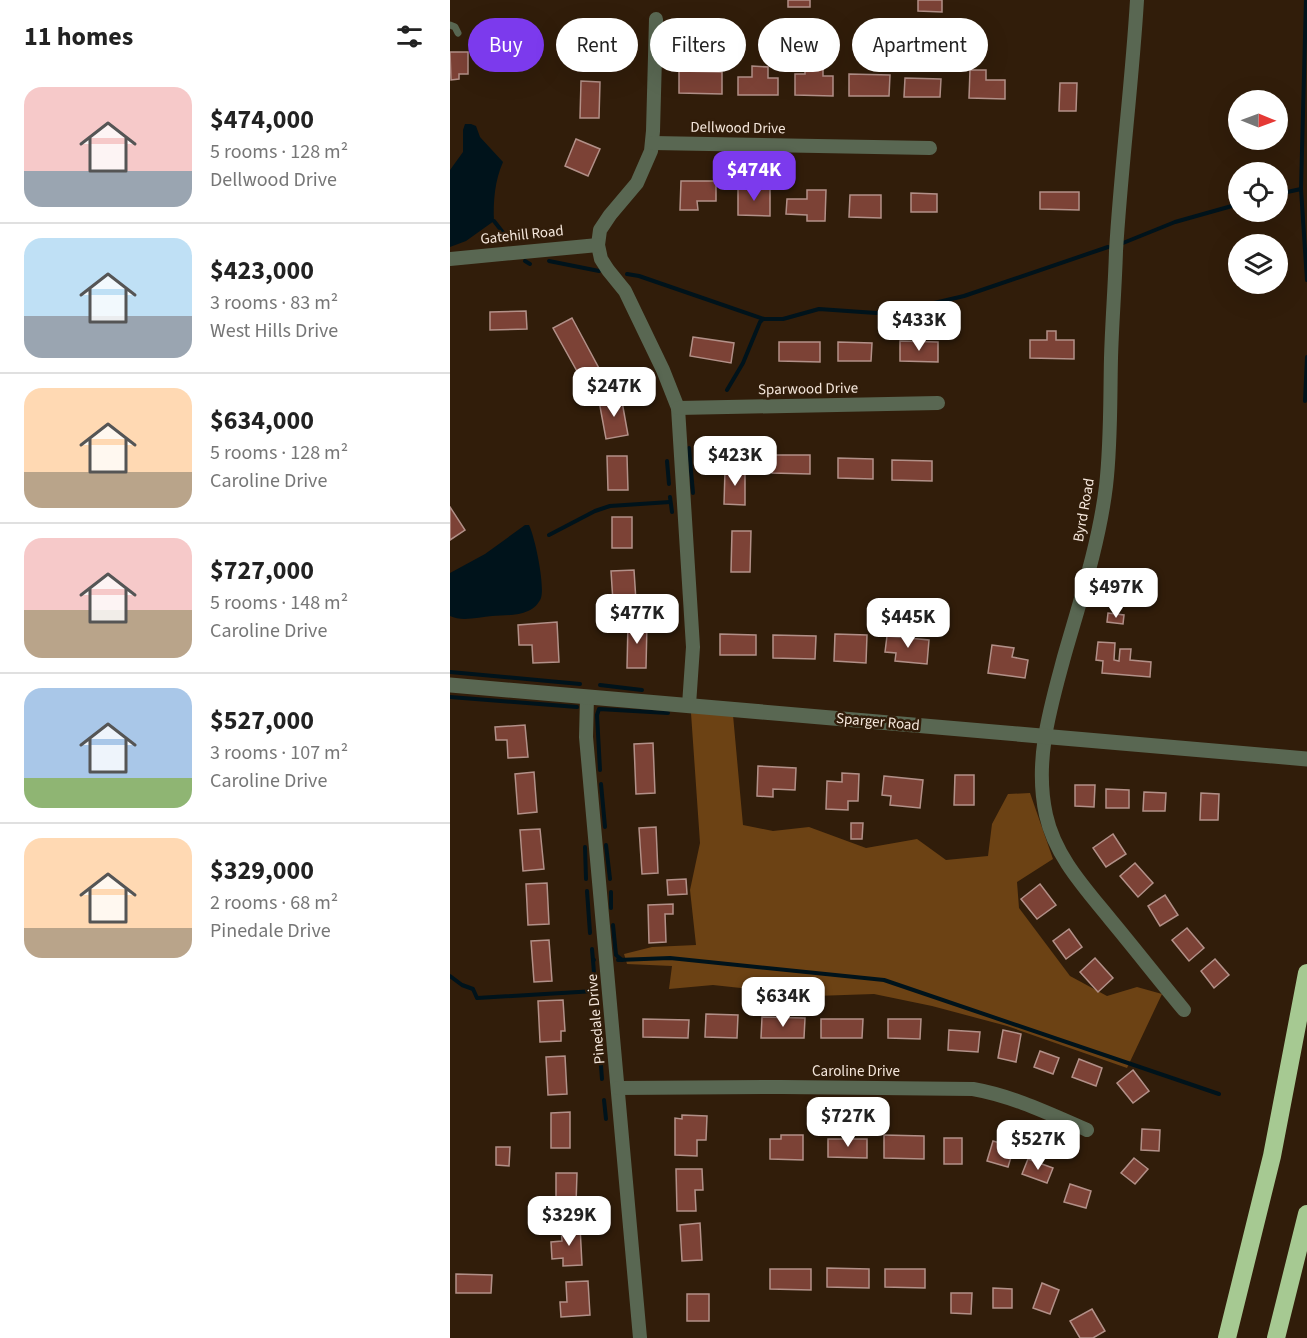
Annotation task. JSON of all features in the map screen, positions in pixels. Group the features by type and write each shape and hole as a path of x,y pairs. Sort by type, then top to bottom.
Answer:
{"highway":[{"path":"1227,1338 1272,1156 1307,973"},
{"path":"1276,1338 1307,1214"}],"street":[{"name":"Byrd Road","path":"1137,0 1116,249 1106,486 1096,540 1047,718 1044,737 1043,796 1045,813 1055,842 1072,872 1184,1010"},
{"path":"654,72 652,143 636,183 600,230 598,245 601,259 625,291 663,370 678,408 693,646 689,705"},
{"name":"Dellwood Drive","path":"652,143 930,148"},
{"name":"Gatehill Road","path":"450,260 598,245"},
{"name":"Sparwood Drive","path":"678,408 938,403"},
{"name":"Sparger Road","path":"450,685 1307,759"},
{"name":"Pinedale Drive","path":"587,697 586,736 640,1338"},
{"name":"Caroline Drive","path":"618,1089 782,1087 973,1089 1010,1098 1088,1130"}],"lane":[{"path":"450,25 458,33"}],"shaded area":[{"path":"691,713 733,715 743,825 773,831 809,827 866,848 917,839 946,860 988,856 992,824 1008,794 1030,793 1053,859 1017,882 1019,908 1070,976 1107,996 1137,987 1162,994 1127,1068 1007,1026 932,1006 874,994 815,996 713,985 669,989 672,966 627,964 624,954 652,947 696,945 690,890 700,843"}],"water":[{"path":"465,124 476,126 480,137 503,162 495,191 494,221 466,241 450,247 450,170 463,152"},
{"path":"525,525 529,525 539,561 542,592 538,604 524,613 515,615 465,619 450,616 450,573 485,554"}],"building":[{"path":"788,0 810,0 810,7 788,7"},
{"path":"918,0 942,0 942,12 918,11"},
{"path":"450,52 468,52 468,74 459,74 459,79 451,80"},
{"path":"752,66 758,66 758,72 768,72 768,78 778,78 778,95 738,95 738,77 752,77"},
{"path":"679,72 722,72 722,94 679,93"},
{"path":"805,72 823,72 823,76 833,76 833,96 795,95 795,74 805,74"},
{"path":"970,72 986,72 986,80 1005,80 1005,99 969,98"},
{"path":"849,74 890,75 889,96 849,96"},
{"path":"905,78 941,79 940,97 904,97"},
{"path":"581,81 600,82 599,118 580,118"},
{"path":"1060,83 1077,83 1076,111 1059,111"},
{"path":"576,139 600,149 588,176 565,166"},
{"path":"681,181 716,181 716,201 697,201 698,210 680,210"},
{"path":"738,187 770,188 770,216 738,215"},
{"path":"807,190 826,190 825,221 807,221 807,215 786,214 787,199 807,199"},
{"path":"1040,192 1079,192 1079,210 1040,209"},
{"path":"911,193 937,194 937,212 911,212"},
{"path":"850,195 881,195 881,218 849,217"},
{"path":"526,311 527,329 490,330 490,312"},
{"path":"572,318 601,372 583,382 553,328"},
{"path":"1047,331 1056,331 1056,340 1074,340 1074,359 1030,358 1030,340 1047,340"},
{"path":"693,337 734,343 731,363 690,356"},
{"path":"900,341 938,342 938,362 900,361"},
{"path":"779,342 820,342 820,362 779,361"},
{"path":"838,342 872,343 871,361 838,361"},
{"path":"621,396 628,435 606,439 599,401"},
{"path":"773,455 810,455 810,474 772,473"},
{"path":"607,456 627,456 628,490 608,490"},
{"path":"838,458 873,459 873,479 838,478"},
{"path":"892,460 932,461 932,481 892,480"},
{"path":"725,470 745,470 745,505 724,504"},
{"path":"450,507 465,530 450,540"},
{"path":"612,517 632,517 632,548 612,548"},
{"path":"732,531 751,531 750,572 731,572"},
{"path":"634,570 636,601 613,602 611,571"},
{"path":"1108,613 1124,615 1123,624 1107,622"},
{"path":"557,622 559,662 533,663 532,645 519,645 518,625"},
{"path":"628,623 647,623 646,668 627,668"},
{"path":"720,634 756,635 756,655 720,655"},
{"path":"835,634 867,635 866,663 834,661"},
{"path":"773,635 816,636 815,659 773,658"},
{"path":"887,636 929,640 927,664 895,661 896,653 885,652"},
{"path":"1098,642 1115,643 1114,660 1119,661 1120,649 1131,649 1130,660 1151,662 1150,677 1102,673 1103,661 1096,660"},
{"path":"992,645 1014,648 1012,657 1028,660 1025,678 988,673"},
{"path":"525,725 528,757 508,758 507,740 496,740 495,727"},
{"path":"653,743 655,793 636,794 634,744"},
{"path":"758,766 796,768 795,790 773,789 773,797 757,796"},
{"path":"534,772 537,812 518,814 515,774"},
{"path":"842,773 859,774 858,801 848,801 848,810 826,809 827,781 842,782"},
{"path":"955,775 974,775 974,805 954,805"},
{"path":"884,776 923,780 920,808 890,805 891,796 882,795"},
{"path":"1075,785 1095,785 1094,807 1075,806"},
{"path":"1106,789 1129,790 1129,808 1106,808"},
{"path":"1144,792 1166,793 1165,811 1143,811"},
{"path":"1201,793 1219,794 1218,820 1200,820"},
{"path":"851,823 863,823 862,839 851,839"},
{"path":"656,827 658,873 642,874 639,828"},
{"path":"540,829 544,869 523,871 520,830"},
{"path":"1113,834 1126,854 1106,867 1093,848"},
{"path":"1135,863 1153,883 1138,897 1120,876"},
{"path":"686,879 687,894 668,895 667,880"},
{"path":"547,883 549,924 528,925 526,884"},
{"path":"1040,884 1056,905 1037,919 1021,899"},
{"path":"1165,895 1178,915 1160,926 1148,906"},
{"path":"673,904 673,914 665,914 666,942 649,943 648,905"},
{"path":"1187,928 1204,948 1189,961 1172,940"},
{"path":"1069,929 1082,947 1066,959 1053,941"},
{"path":"549,940 552,981 534,982 531,941"},
{"path":"1095,958 1113,978 1098,992 1080,972"},
{"path":"1215,959 1229,975 1214,988 1201,971"},
{"path":"563,1000 565,1031 561,1031 561,1041 540,1042 538,1001"},
{"path":"706,1014 738,1015 737,1038 705,1037"},
{"path":"762,1017 805,1018 804,1038 761,1038"},
{"path":"643,1019 689,1020 688,1038 643,1037"},
{"path":"821,1019 863,1019 862,1038 821,1038"},
{"path":"888,1019 921,1019 920,1039 888,1038"},
{"path":"949,1030 980,1032 978,1052 948,1050"},
{"path":"1003,1030 1021,1034 1016,1062 998,1058"},
{"path":"1040,1051 1059,1058 1053,1074 1034,1067"},
{"path":"565,1056 567,1094 548,1095 546,1057"},
{"path":"1079,1059 1102,1068 1096,1086 1072,1077"},
{"path":"1133,1070 1149,1091 1133,1103 1117,1083"},
{"path":"570,1112 570,1148 551,1148 551,1113"},
{"path":"682,1115 707,1116 706,1140 697,1140 697,1156 675,1155 675,1118 682,1119"},
{"path":"1142,1129 1160,1130 1159,1151 1141,1150"},
{"path":"781,1135 803,1135 803,1160 770,1159 770,1139 781,1139"},
{"path":"884,1135 924,1136 924,1159 884,1158"},
{"path":"944,1138 962,1138 962,1164 944,1164"},
{"path":"828,1139 867,1139 867,1158 828,1157"},
{"path":"993,1141 1014,1147 1008,1167 987,1161"},
{"path":"496,1147 510,1147 509,1166 496,1165"},
{"path":"1134,1158 1148,1169 1135,1184 1121,1173"},
{"path":"1028,1159 1053,1168 1047,1183 1022,1174"},
{"path":"676,1169 702,1169 703,1190 695,1190 696,1211 677,1211"},
{"path":"556,1173 577,1173 576,1205 556,1204"},
{"path":"1070,1184 1091,1191 1086,1208 1064,1202"},
{"path":"700,1223 702,1260 682,1261 680,1225"},
{"path":"580,1226 582,1265 563,1266 563,1258 552,1259 551,1242 562,1241 561,1227"},
{"path":"827,1268 869,1269 869,1288 827,1287"},
{"path":"770,1269 811,1269 811,1290 770,1289"},
{"path":"885,1269 925,1269 925,1288 885,1287"},
{"path":"456,1274 492,1275 491,1293 456,1293"},
{"path":"588,1281 590,1315 561,1317 560,1302 567,1302 566,1282"},
{"path":"1042,1283 1059,1290 1050,1314 1033,1308"},
{"path":"993,1288 1012,1289 1012,1308 993,1308"},
{"path":"951,1293 972,1293 971,1314 951,1313"},
{"path":"687,1294 709,1294 709,1321 687,1321"},
{"path":"1092,1309 1105,1331 1093,1338 1080,1338 1070,1321"}],"waterway":[{"path":"1306,0 1301,189 1307,280"},
{"path":"1288,192 1301,189"},
{"path":"1123,243 1175,222 1228,207"},
{"path":"494,221 508,239"},
{"path":"627,274 639,276 764,319 783,319 819,309 876,313 913,308 964,296 1108,247"},
{"path":"525,261 530,264"},
{"path":"549,261 599,271"},
{"path":"727,390 743,363 763,319"},
{"path":"1305,401 1307,357"},
{"path":"689,448 693,493"},
{"path":"667,461 669,484"},
{"path":"670,497 672,512"},
{"path":"549,535 595,511 610,506 670,502"},
{"path":"450,672 580,684"},
{"path":"600,685 642,690"},
{"path":"450,697 577,707"},
{"path":"600,770 597,715 599,709 668,713"},
{"path":"601,784 605,827"},
{"path":"606,845 610,879"},
{"path":"585,847 586,879"},
{"path":"587,891 590,933"},
{"path":"611,892 611,908"},
{"path":"613,925 616,955 622,960"},
{"path":"592,949 593,960"},
{"path":"618,960 670,958 884,980 1219,1094"},
{"path":"594,960 598,1027"},
{"path":"450,976 462,985 473,989 477,998 595,991"},
{"path":"599,1040 602,1079"},
{"path":"604,1100 606,1119"}]}
